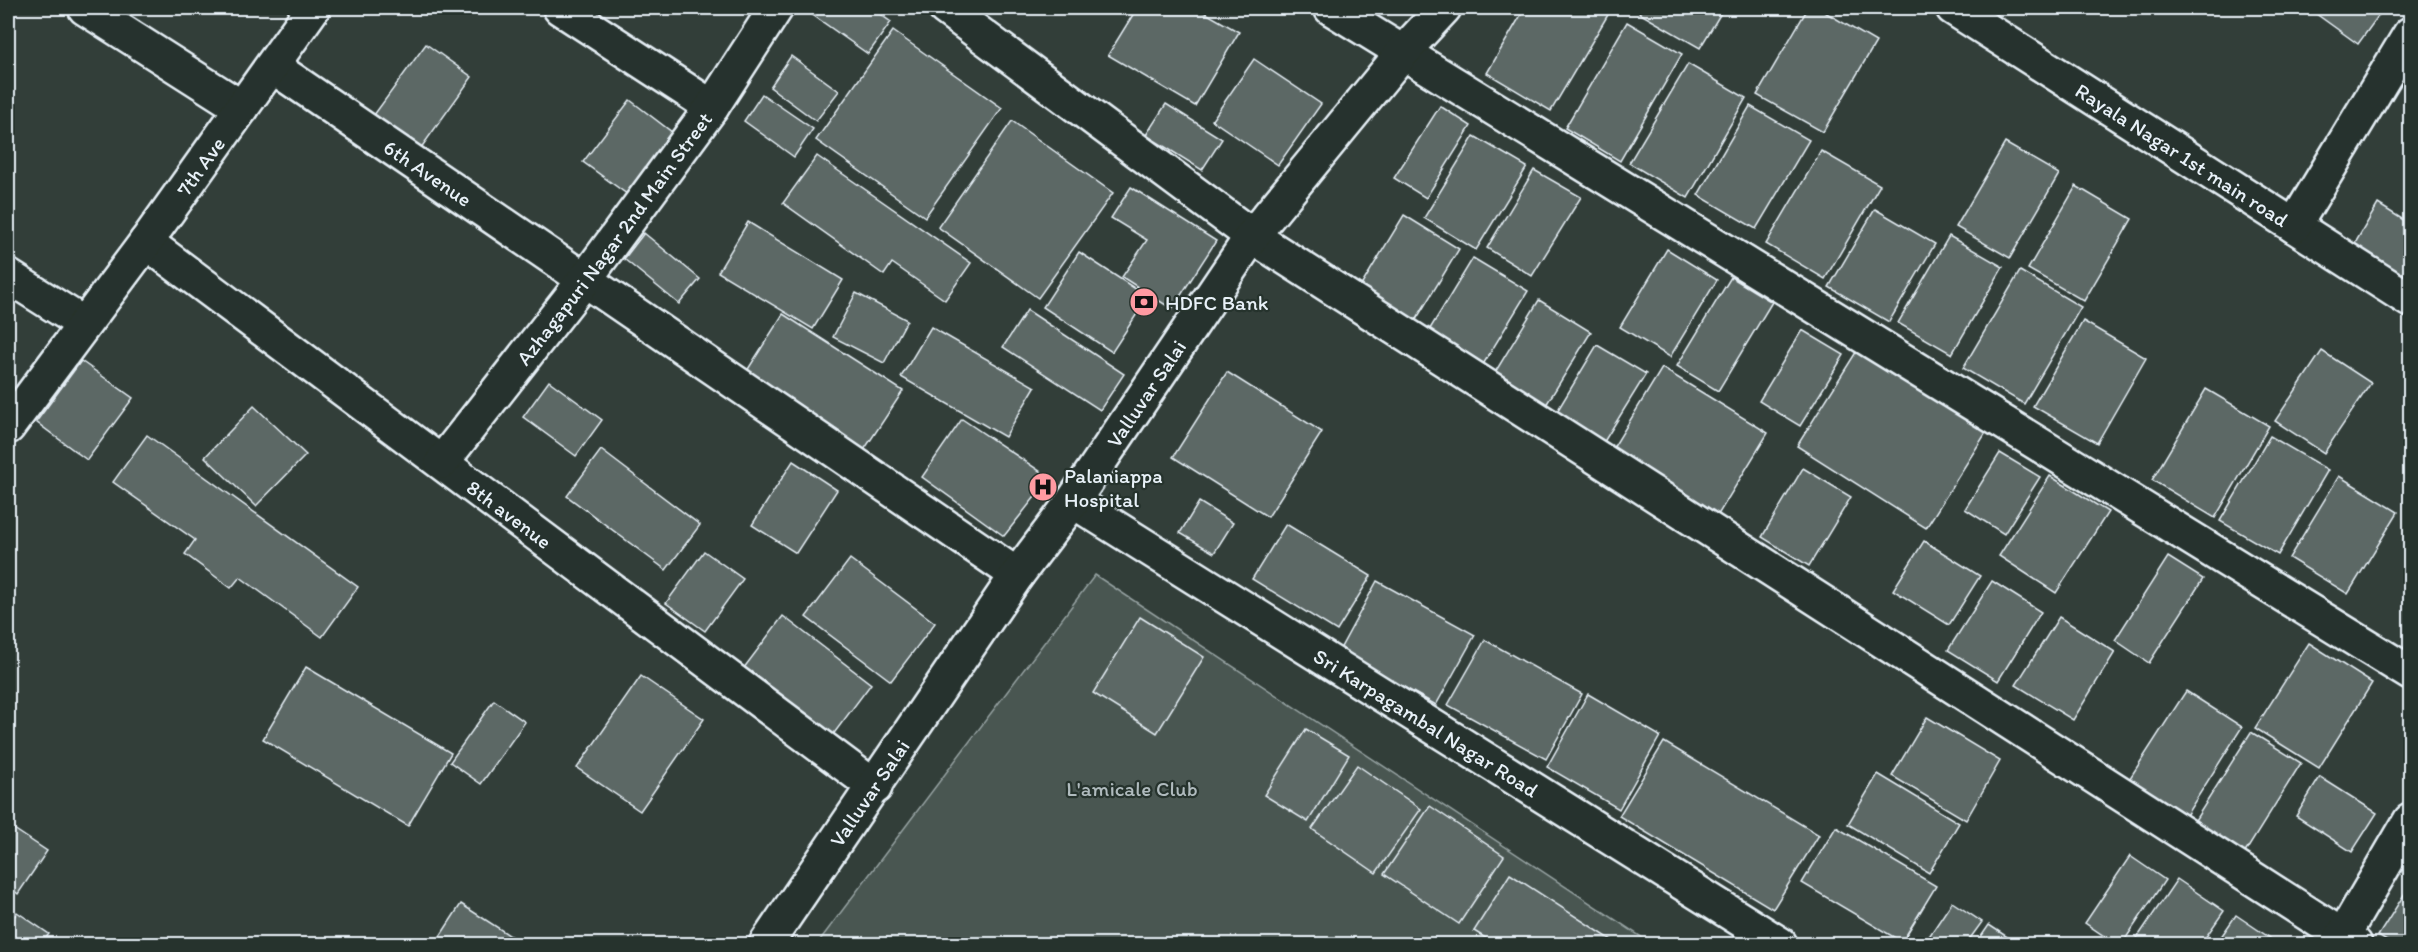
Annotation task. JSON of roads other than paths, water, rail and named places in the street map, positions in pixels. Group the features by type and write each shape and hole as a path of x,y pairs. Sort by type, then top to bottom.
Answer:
{"street":[{"path":"85,8 242,108"},
{"name":"7th Ave","path":"8,427 146,242 313,8"},
{"path":"560,8 712,107"},
{"name":"Azhagapuri Nagar 2nd Main Street","path":"442,462 586,279 712,107 776,8"},
{"path":"945,8 1252,236 2346,942 2410,821"},
{"path":"1331,8 2410,673"},
{"name":"Valluvar Salai","path":"766,945 1017,575 1073,501 1252,236 1404,51 1444,8"},
{"name":"Rayala Nagar 1st main road","path":"1968,11 2410,300"},
{"path":"2294,226 2410,34"},
{"name":"6th Avenue","path":"272,66 1017,575"},
{"name":"8th avenue","path":"146,242 875,787"},
{"path":"8,276 84,324"},
{"name":"Sri Karpagambal Nagar Road","path":"1073,501 1780,945"}],"place":[{"name":"HDFC Bank","path":"1144,302"},
{"name":"Palaniappa Hospital","path":"1043,487"}],"park label":[{"name":"L'amicale Club","path":"1132,788"}]}
